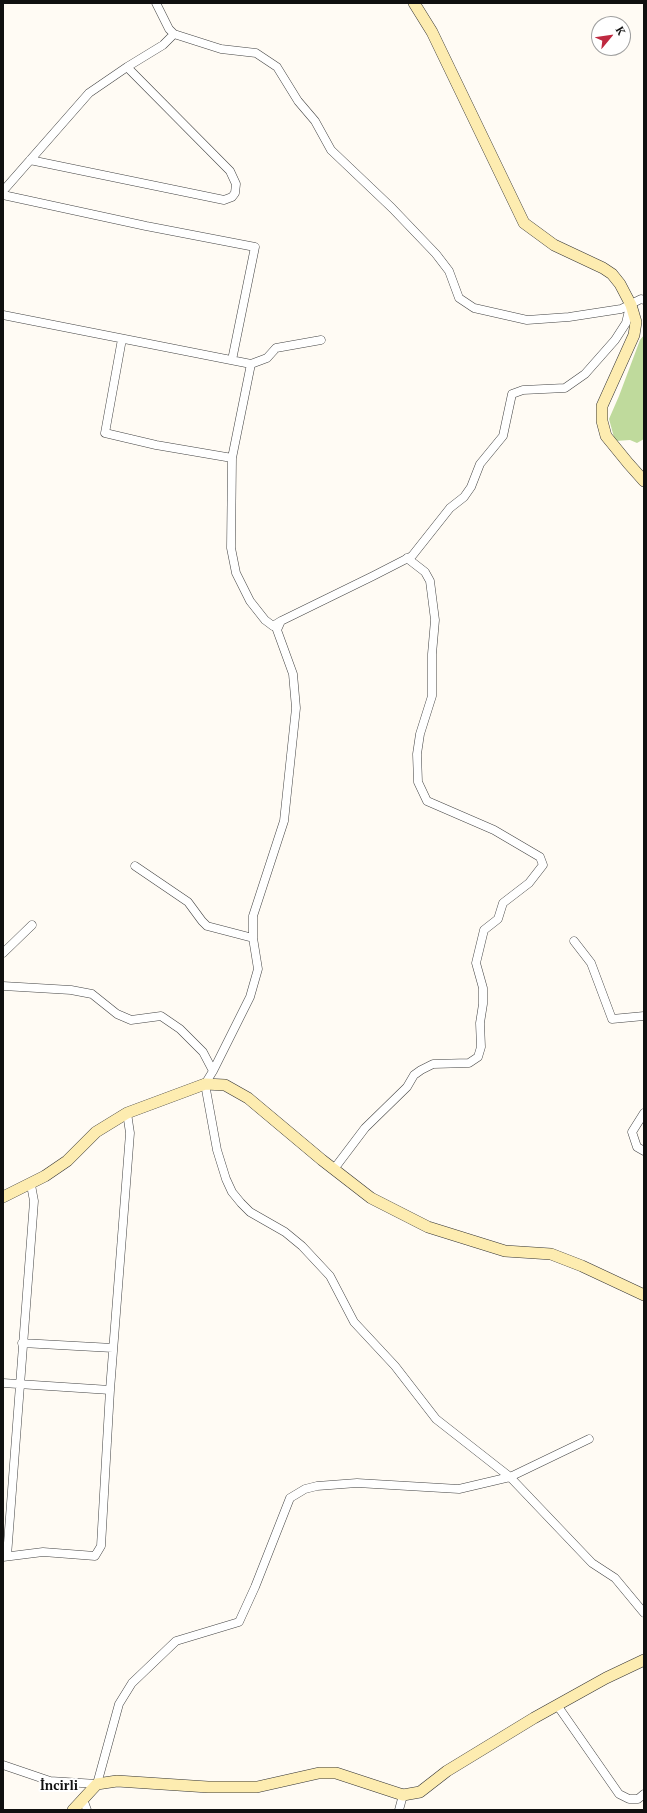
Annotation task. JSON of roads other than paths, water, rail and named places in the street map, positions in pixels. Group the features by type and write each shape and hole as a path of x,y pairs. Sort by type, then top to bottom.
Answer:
{"street":[{"path":"156,3 169,29 174,34 221,49 256,53 276,67 298,101 315,121 331,150 392,208 436,254 449,271 459,298 474,308 527,320 569,317 621,309 641,299 644,300"},
{"path":"414,3 432,32 524,223 554,246 603,268 612,274 620,284 631,305 636,322 634,335 602,406 602,421 606,436 644,481"},
{"path":"3,191 89,93 163,45 174,34"},
{"path":"30,160 224,200 232,197 235,193 236,184 230,171 127,67"},
{"path":"3,195 146,226 255,247 232,360"},
{"path":"251,364 232,458 231,548 236,572 250,601 264,620 273,626 412,556 450,508 464,497 471,487 480,464 504,436 512,394 523,390 565,388 585,374 615,340 626,323 631,305"},
{"path":"3,315 251,364 267,358 276,348 321,340"},
{"path":"122,339 105,433 156,445 232,458"},
{"path":"334,1169 366,1128 407,1087 414,1075 433,1064 468,1063 478,1057 481,1047 480,1023 483,996 481,978 476,963 484,930 498,919 503,903 529,883 543,865 540,857 494,830 427,801 418,782 418,747 420,734 432,696 432,654 435,620 430,581 425,572 408,558"},
{"path":"281,621 277,630 293,674 296,708 284,821 253,916 253,938 258,969 250,997 205,1084 220,1164 232,1192 241,1204 250,1212 285,1232 302,1246 330,1276 354,1322 395,1366 436,1419 510,1477 592,1563 615,1578 644,1613"},
{"path":"135,866 188,902 207,926 253,938"},
{"path":"3,953 32,925"},
{"path":"574,941 591,963 612,1019 644,1016"},
{"path":"3,986 71,990 92,994 117,1014 131,1020 161,1016 180,1029 203,1052 213,1071"},
{"path":"3,1197 31,1184 57,1168 96,1132 126,1112 205,1084 225,1085 248,1098 371,1198 428,1227 505,1251 551,1254 582,1266 644,1295"},
{"path":"31,1184 34,1201 5,1556 43,1552 95,1556 100,1550 102,1542 110,1390 130,1133 126,1112"},
{"path":"644,1113 632,1132 637,1147 644,1151"},
{"path":"22,1343 114,1348"},
{"path":"3,1383 110,1390"},
{"path":"73,1810 97,1784 119,1704 132,1683 176,1641 239,1622 255,1587 290,1498 316,1486 357,1483 459,1489 510,1477 590,1439"},
{"path":"3,1765 50,1781 97,1784 116,1781 208,1787 257,1787 319,1773 336,1773 404,1795 420,1792 447,1771 557,1705 644,1660"},
{"path":"557,1705 619,1794 629,1799 638,1799 644,1794"},
{"path":"399,1810 404,1795"},
{"path":"83,1799 87,1810"}],"district":[{"name":"İncirli","path":"59,1786"}]}
